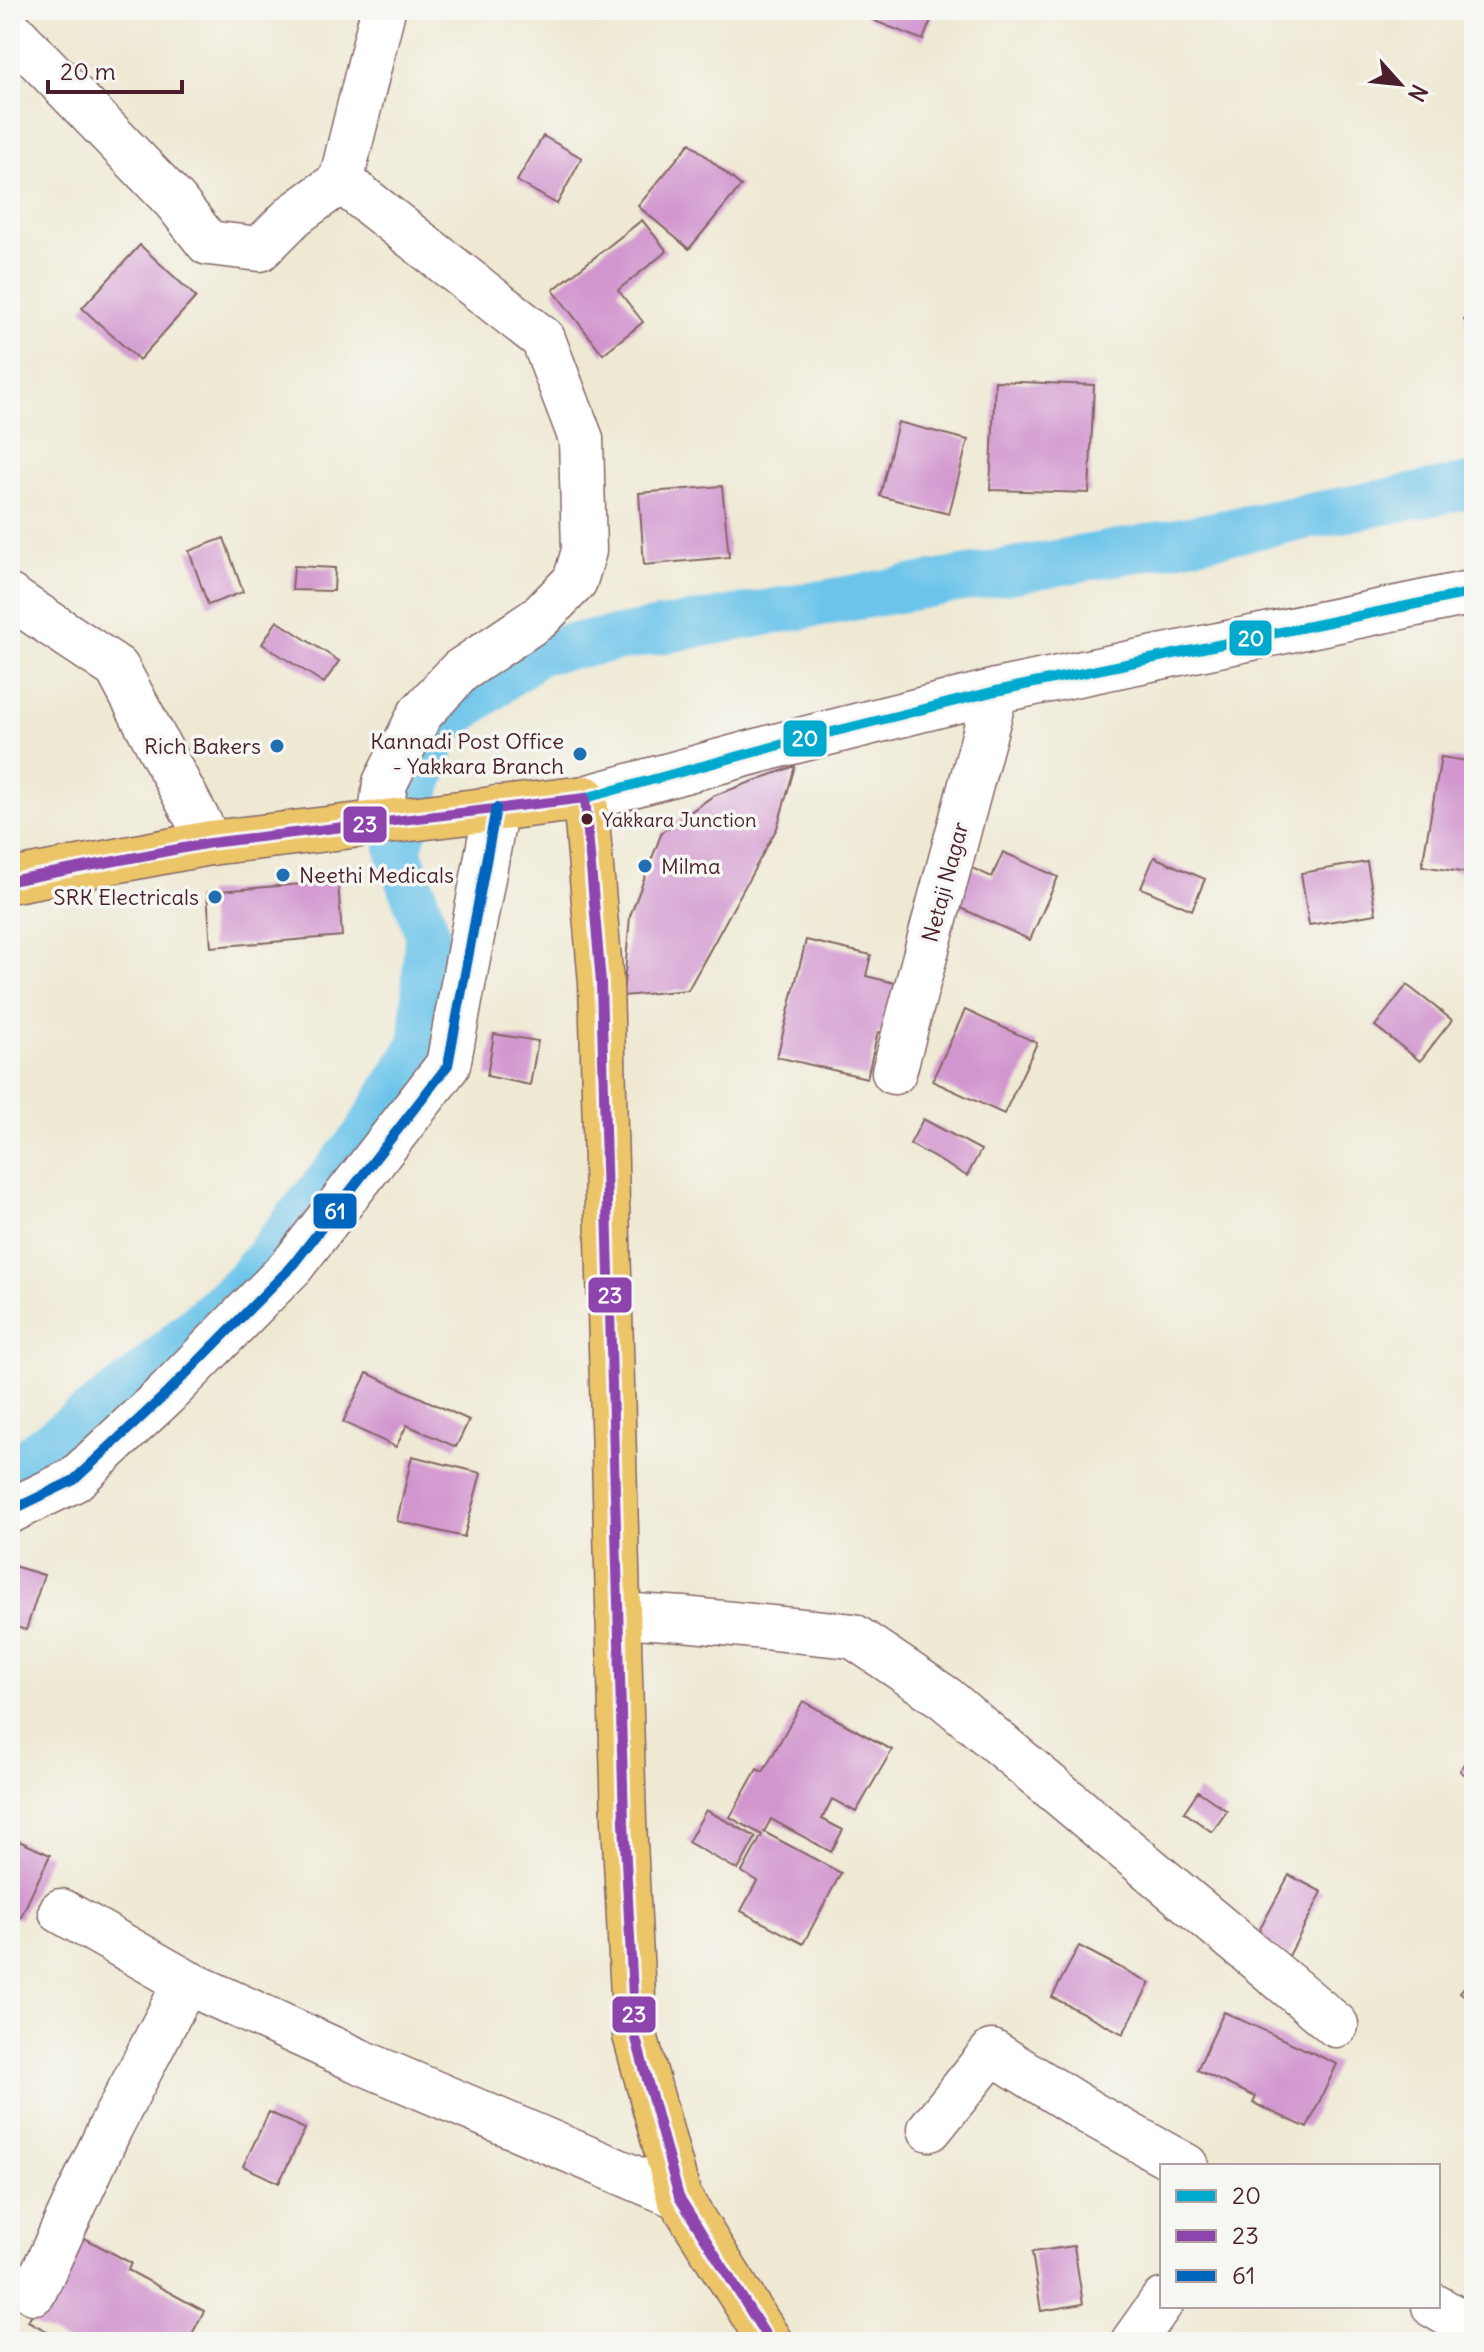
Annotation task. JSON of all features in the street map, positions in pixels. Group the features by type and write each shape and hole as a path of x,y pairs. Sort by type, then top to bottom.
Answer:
{"main road":[{"path":"10,881 210,843 585,798 601,983 624,1822 635,2035 679,2197 770,2342"}],"street":[{"path":"10,30 175,201 208,243 260,249 294,215 341,181 383,10"},
{"path":"341,181 543,339 581,439 584,551 575,581 539,618 460,671 420,714 385,783 382,822"},
{"path":"585,798 996,691 1474,592"},
{"path":"10,597 117,668 210,843"},
{"name":"Netaji Nagar","path":"894,1072 996,691"},
{"path":"10,1511 74,1480 165,1395 292,1266 448,1065 494,808"},
{"path":"618,1615 853,1636 945,1698 1336,2025"},
{"path":"61,1911 186,1982 357,2060 679,2197"},
{"path":"34,2292 110,2128 186,1982"},
{"path":"930,2129 992,2052 1090,2113 1182,2164"},
{"path":"1133,2342 1160,2304"},
{"path":"1437,2308 1474,2329"}],"building":[{"path":"870,10 935,10 923,40 867,18"},
{"path":"543,136 582,158 557,204 517,181"},
{"path":"690,143 741,186 689,249 638,206"},
{"path":"642,220 667,251 618,290 643,322 603,354 553,290"},
{"path":"140,245 196,297 139,360 82,308"},
{"path":"1474,311 1474,331 1464,320"},
{"path":"995,381 1094,385 1089,493 990,490"},
{"path":"898,422 968,440 949,514 880,496"},
{"path":"722,486 729,557 644,565 639,493"},
{"path":"224,538 243,592 208,605 189,551"},
{"path":"294,566 335,568 334,591 292,590"},
{"path":"277,621 339,661 324,683 262,644"},
{"path":"1441,757 1474,762 1474,874 1422,866"},
{"path":"795,766 777,828 688,990 623,996 630,916 662,832 713,796"},
{"path":"1003,852 1058,877 1030,940 948,902 965,865 992,877"},
{"path":"1154,857 1205,879 1192,910 1141,888"},
{"path":"1367,862 1376,914 1309,925 1301,873"},
{"path":"338,881 342,936 211,947 207,892"},
{"path":"806,940 871,955 866,976 911,987 899,1037 878,1032 867,1078 777,1057"},
{"path":"1407,985 1452,1020 1420,1061 1375,1026"},
{"path":"965,1010 1037,1043 1004,1114 932,1081"},
{"path":"494,1034 538,1041 530,1085 487,1076"},
{"path":"923,1119 981,1150 967,1176 910,1144"},
{"path":"367,1373 469,1420 456,1447 407,1425 396,1447 343,1422"},
{"path":"412,1456 481,1473 464,1537 397,1521"},
{"path":"10,1565 44,1575 26,1630 10,1625"},
{"path":"803,1701 892,1750 856,1812 832,1799 822,1819 843,1830 831,1852 771,1819 764,1832 841,1873 803,1944 741,1911 757,1881 742,1872 762,1835 730,1817 757,1769 763,1772"},
{"path":"1474,1749 1474,1781 1460,1771"},
{"path":"1198,1791 1227,1811 1212,1832 1184,1812"},
{"path":"706,1810 756,1837 738,1870 688,1842"},
{"path":"10,1837 50,1855 20,1919 10,1915"},
{"path":"1289,1875 1322,1892 1289,1956 1255,1938"},
{"path":"1079,1946 1150,1983 1123,2034 1052,1997"},
{"path":"1474,1975 1474,2003 1460,1992"},
{"path":"1224,2012 1337,2064 1307,2128 1253,2103 1256,2097 1197,2070"},
{"path":"269,2112 305,2129 279,2183 243,2166"},
{"path":"75,2233 131,2263 128,2270 204,2311 188,2342 67,2342 28,2321"},
{"path":"1074,2246 1083,2304 1041,2311 1032,2252"}],"waterway":[{"path":"10,1468 21,1464 135,1382 245,1283 364,1137 422,1044 427,932 398,849 439,727 538,652 1137,549 1474,485"}],"transit line":[{"name":"20","path":"585,798 996,691 1474,592"},
{"name":"23","path":"10,881 210,843 585,798 601,983 624,1822 635,2035 679,2197 770,2342"},
{"name":"61","path":"10,1511 74,1480 165,1395 292,1266 448,1065 496,808"}],"place":[{"name":"Rich Bakers","path":"277,746"},
{"name":"Kannadi Post Office - Yakkara Branch","path":"580,754"},
{"name":"Yakkara Junction","path":"587,819"},
{"name":"Milma","path":"645,866"},
{"name":"Neethi Medicals","path":"283,875"},
{"name":"SRK Electricals","path":"215,897"}]}
